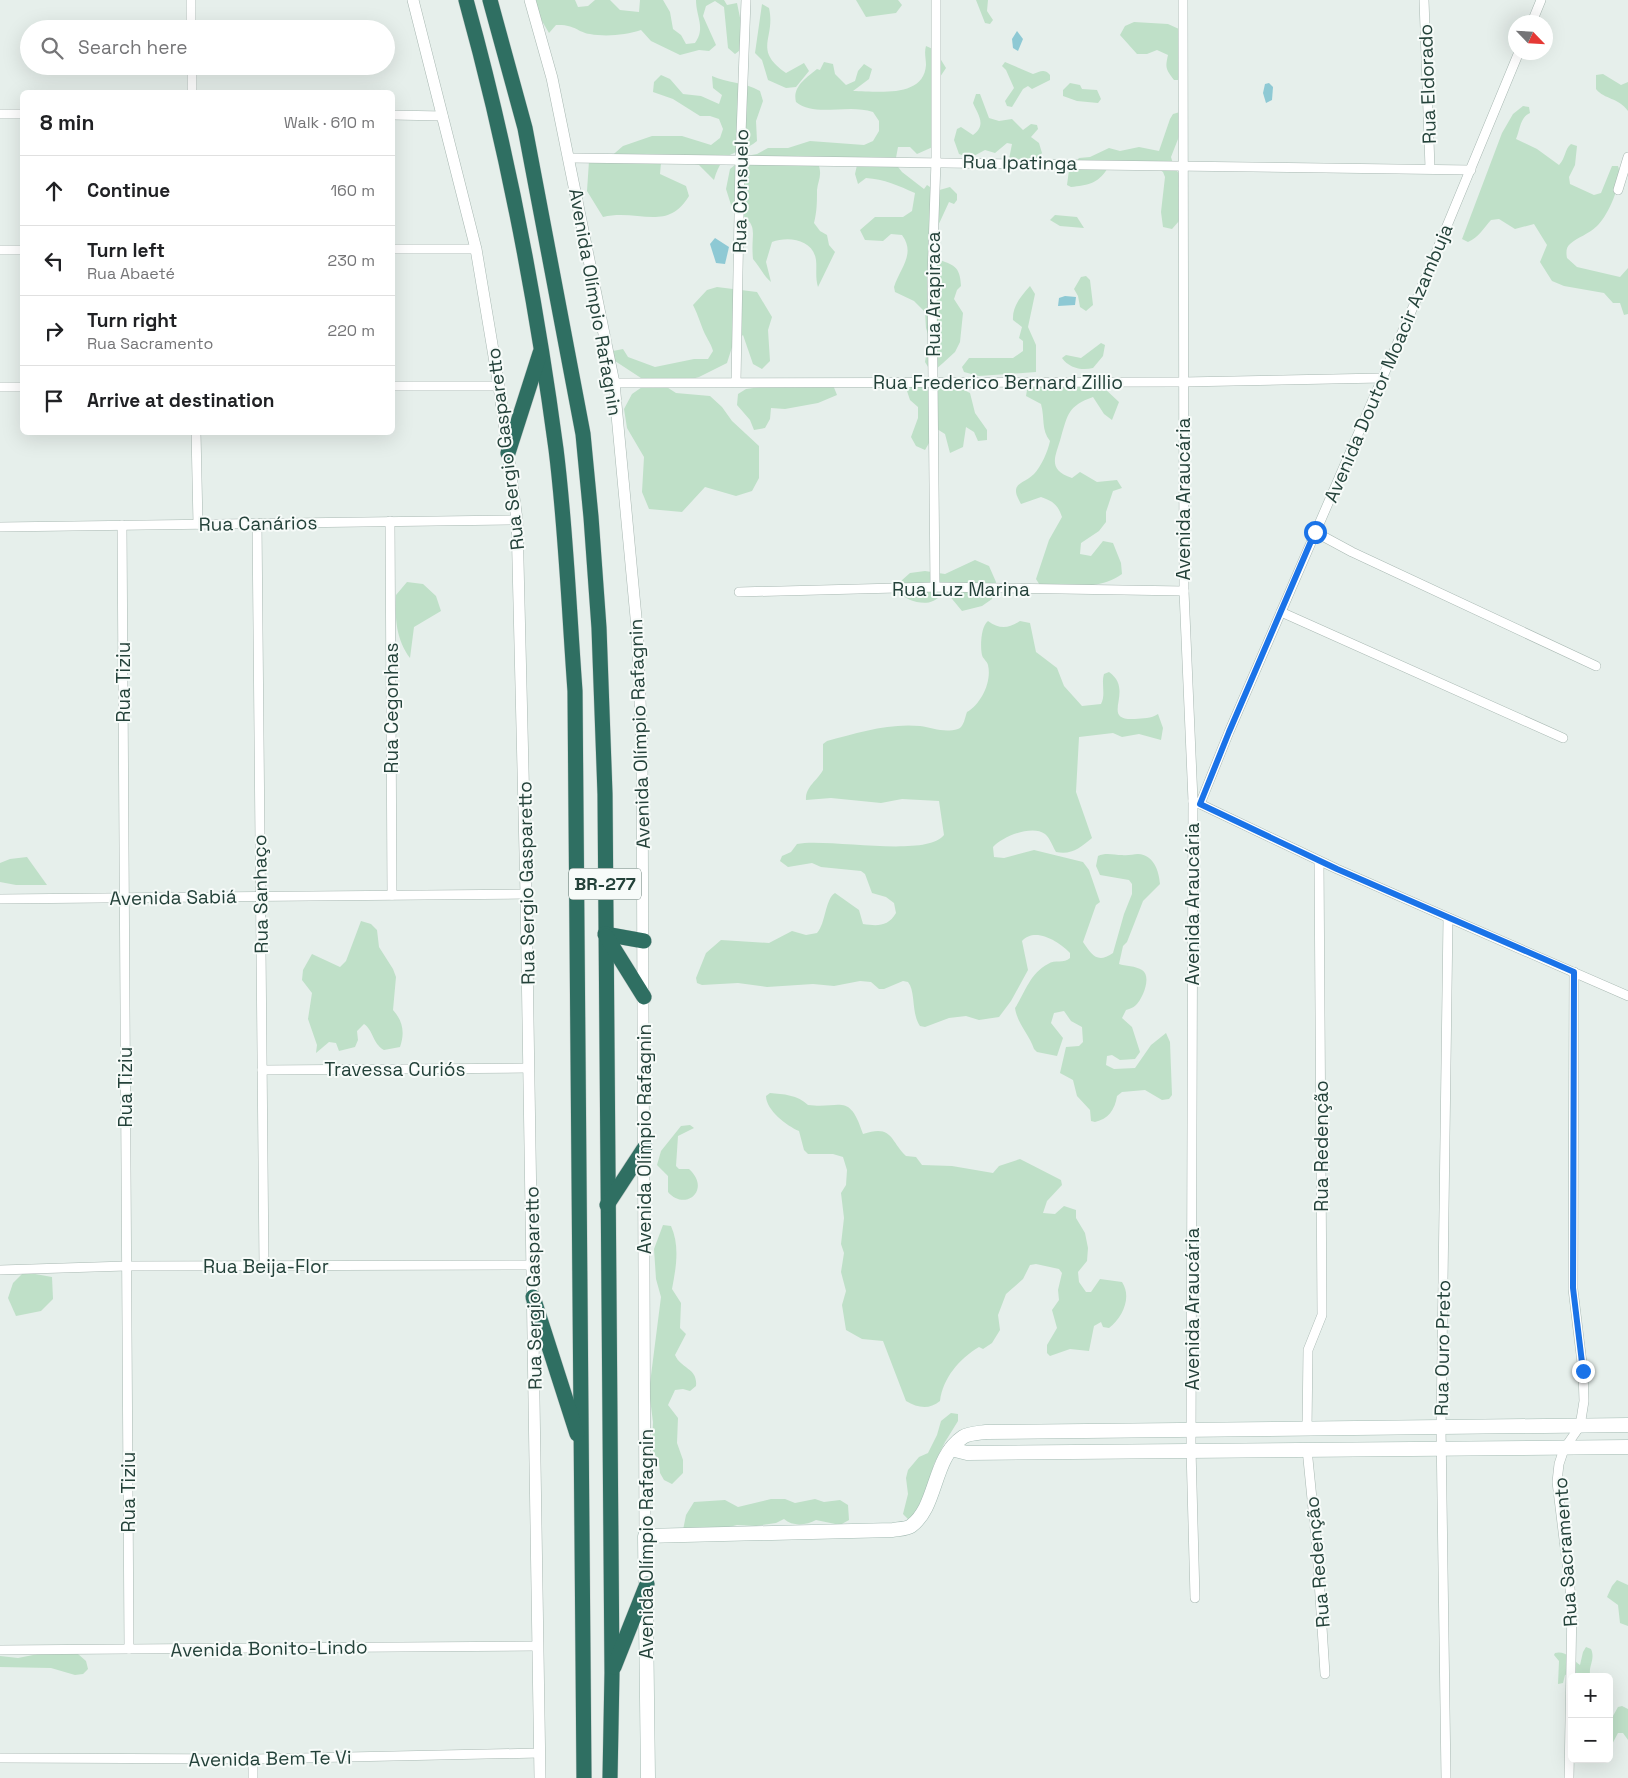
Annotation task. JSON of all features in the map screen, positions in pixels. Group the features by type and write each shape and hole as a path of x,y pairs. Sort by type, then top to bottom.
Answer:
{"highway":[{"name":"BR-277","path":"466,0 509,182 541,349 564,521 574,691 584,1778"},
{"name":"BR-277","path":"490,0 524,128 583,434 599,628 605,794 612,1673 610,1778"},
{"path":"508,454 541,349"},
{"path":"605,934 644,941"},
{"path":"605,934 644,997"},
{"path":"607,1206 645,1147"},
{"path":"533,1298 582,1449"},
{"path":"612,1673 647,1584"}],"main road":[{"path":"645,1536 893,1530 910,1527 922,1514 940,1467 951,1449 964,1436 986,1432 1336,1430 1628,1425"},
{"path":"1336,1430 1336,1450"},
{"path":"951,1449 967,1453 1628,1447"},
{"name":"Avenida Olímpio Rafagnin","path":"645,1536 648,1778"}],"street":[{"path":"191,0 191,20"},
{"name":"Rua Sergio Gasparetto","path":"413,0 476,250 499,386 517,520 526,894 540,1778"},
{"name":"Avenida Olímpio Rafagnin","path":"530,0 552,78 570,158 614,383 637,628 642,748 644,941 645,1536"},
{"name":"Rua Consuelo","path":"736,382 740,161 746,0"},
{"name":"Rua Arapiraca","path":"935,587 932,277 936,161 936,0"},
{"name":"Avenida Araucária","path":"1182,0 1184,591 1196,803 1191,1430 1195,1598"},
{"name":"Rua Eldorado","path":"1424,0 1430,168"},
{"path":"1535,15 1541,0"},
{"name":"Avenida Doutor Moacir Azambuja","path":"1196,803 1382,378 1517,60"},
{"path":"192,75 192,90"},
{"path":"0,114 20,114"},
{"path":"395,115 443,116"},
{"path":"1618,190 1628,157"},
{"name":"Rua Ipatinga","path":"570,158 1183,164 1471,170"},
{"path":"395,249 476,250"},
{"path":"0,250 20,250"},
{"name":"Rua Frederico Bernard Zillio","path":"614,383 1183,382 1382,378"},
{"path":"395,386 499,386"},
{"path":"0,387 20,387"},
{"path":"196,435 198,524"},
{"name":"Rua Canários","path":"0,527 517,520"},
{"name":"Rua Cegonhas","path":"390,521 392,895"},
{"name":"Rua Sanhaço","path":"257,523 264,1266"},
{"name":"Rua Tiziu","path":"122,525 128,1649"},
{"path":"1315,532 1352,552 1596,666"},
{"name":"Rua Luz Marina","path":"739,592 935,587 1184,591"},
{"path":"1280,612 1563,738"},
{"path":"1196,803 1319,861 1628,996"},
{"name":"Rua Redenção","path":"1307,1429 1308,1350 1322,1315 1319,861"},
{"name":"Avenida Sabiá","path":"0,898 526,894"},
{"name":"Rua Ouro Preto","path":"1446,1778 1441,1428 1448,918"},
{"name":"Rua Sacramento","path":"1569,1778 1572,1605 1557,1482 1559,1464 1564,1449 1580,1426 1584,1401 1583,1371 1575,1312 1572,1254 1574,972"},
{"name":"Travessa Curiós","path":"262,1070 529,1068"},
{"name":"Rua Beija-Flor","path":"0,1270 126,1266 532,1266"},
{"name":"Rua Redenção","path":"1307,1449 1318,1549 1325,1674"},
{"name":"Avenida Bonito-Lindo","path":"0,1650 538,1646"},
{"name":"Avenida Bem Te Vi","path":"0,1758 253,1759 539,1753"},
{"path":"253,1759 253,1778"}],"green space":[{"path":"534,0 575,0 578,7 588,6 595,0 610,0 620,10 639,12 640,0 663,0 670,12 673,29 681,35 686,44 695,43 700,32 696,0 724,0 727,5 737,3 744,37 744,47 735,54 728,48 724,7 715,1 706,6 703,16 716,45 709,51 699,50 680,55 651,41 641,30 622,34 596,35 568,26 556,25 549,33 539,16"},
{"path":"856,0 898,0 902,5 896,13 866,17"},
{"path":"976,0 988,0 987,11 993,20 990,24 985,23"},
{"path":"762,4 769,8 770,28 767,43 770,57 786,73 804,63 809,71 796,87 786,88 768,80 762,60 755,53"},
{"path":"1134,22 1168,24 1179,29 1180,76 1178,80 1174,80 1166,66 1168,55 1157,50 1147,54 1137,54 1120,35 1125,26"},
{"path":"926,46 935,50 946,68 940,77 935,146 917,154 910,147 898,147 895,163 902,172 924,189 927,185 936,191 950,187 957,194 957,200 954,204 949,202 937,228 937,259 955,267 959,274 961,286 957,290 954,299 963,313 960,342 955,352 935,370 930,370 925,362 929,337 926,328 925,312 914,301 895,292 894,287 906,261 908,248 906,242 902,235 891,234 883,241 865,240 860,230 875,217 903,217 912,211 915,193 891,183 873,179 866,178 858,184 855,174 857,165 819,166 820,176 814,223 820,231 827,235 829,245 835,252 818,287 814,253 805,243 799,241 785,239 772,242 766,262 771,282 768,279 753,259 753,229 751,224 732,208 726,189 730,169 746,156 757,154 768,148 788,148 810,141 864,145 873,141 879,131 879,121 873,112 853,109 822,110 804,107 796,102 795,97 798,87 804,79 817,69 820,70 824,62 833,64 835,74 846,85 855,81 858,71 864,64 872,69 869,79 853,91 885,92 908,88 917,83 923,76 926,65"},
{"path":"1005,62 1033,74 1042,71 1046,72 1050,75 1050,80 1032,89 1028,86 1023,89 1012,107 1007,106 1005,101 1014,88 1006,70 1002,66"},
{"path":"1603,74 1621,85 1628,82 1628,111 1620,103 1603,95 1596,89 1596,75"},
{"path":"661,75 670,79 683,94 701,96 719,104 722,95 713,88 712,76 760,91 763,101 756,121 757,141 726,158 722,162 714,180 699,165 690,163 661,163 660,174 686,186 689,196 671,214 661,217 616,215 603,217 587,191 589,161 608,159 623,146 652,136 682,136 711,145 720,138 723,129 719,119 710,116 700,116 673,99 653,92 654,82"},
{"path":"1070,83 1080,85 1082,89 1097,90 1101,99 1098,103 1077,101 1063,96 1063,90"},
{"path":"976,94 980,94 989,118 999,121 1012,119 1023,130 1031,124 1037,125 1038,129 1031,137 1039,143 1042,153 1035,159 1027,161 1009,159 1012,144 1007,143 995,153 985,150 970,158 959,154 954,140 957,129 961,127 973,135 980,127 979,116 973,103"},
{"path":"1523,106 1529,107 1530,113 1524,117 1516,139 1537,149 1559,165 1569,146 1571,144 1577,146 1575,165 1569,177 1570,184 1594,195 1601,193 1612,166 1618,166 1619,180 1617,188 1606,214 1594,229 1569,245 1566,254 1567,258 1577,267 1620,277 1628,268 1628,314 1624,315 1620,303 1613,303 1604,293 1564,286 1552,281 1540,262 1547,245 1534,224 1515,229 1499,219 1491,220 1472,240 1468,242 1462,239 1502,133 1513,114"},
{"path":"1180,112 1180,134 1171,157 1174,167 1183,179 1179,221 1172,229 1163,227 1161,212 1165,177 1163,172 1154,166 1134,170 1107,169 1100,178 1092,183 1071,187 1067,185 1069,170 1079,158 1090,157 1109,148 1120,151 1139,147 1159,151 1170,119 1173,114"},
{"path":"1055,215 1077,217 1084,228 1060,226 1050,220"},
{"path":"1086,276 1090,280 1093,305 1086,311 1080,307 1078,296 1074,289 1081,277"},
{"path":"1030,286 1035,294 1028,327 1036,345 1036,372 979,376 964,372 962,367 969,358 1013,358 1023,351 1023,341 1019,338 1022,327 1013,320 1013,315 1018,301"},
{"path":"717,287 757,292 772,317 768,330 770,361 762,369 753,364 743,335 733,344 727,363 699,377 688,380 644,380 615,361 613,351 623,349 628,357 655,367 694,359 708,359 713,351 693,305 707,290"},
{"path":"1101,343 1105,345 1103,356 1093,368 1076,368 1062,358 1066,355 1081,358"},
{"path":"662,384 676,393 710,396 722,407 732,421 759,446 759,478 752,491 736,496 705,487 682,512 649,509 642,492 644,457 627,428 624,409 632,394 645,385"},
{"path":"952,384 970,393 975,413 987,430 987,440 978,441 974,432 966,427 963,447 950,453 945,434 937,429 925,450 916,446 911,437 918,418 918,407 910,400 907,391 913,385"},
{"path":"774,385 833,385 837,395 818,403 785,409 771,408 770,419 765,428 754,430 750,420 737,405 738,394 746,389"},
{"path":"1095,385 1104,388 1119,402 1112,420 1104,414 1093,397 1078,404 1070,412 1055,461 1059,470 1072,478 1080,472 1097,482 1117,480 1122,488 1113,491 1106,512 1106,522 1099,531 1081,543 1080,554 1091,556 1103,541 1113,543 1121,563 1122,574 1104,583 1094,585 1041,587 1036,579 1049,540 1062,517 1057,506 1049,500 1041,497 1021,504 1017,497 1016,488 1037,471 1044,459 1050,441 1044,428 1041,404 1026,396 1027,390 1037,386"},
{"path":"975,560 989,566 996,582 992,599 982,606 962,611 948,594 924,603 910,600 899,592 901,581 910,573 925,571 945,574"},
{"path":"407,582 423,584 436,596 441,611 414,627 410,658 399,636 396,612 396,595"},
{"path":"988,621 996,626 1004,627 1011,626 1020,621 1030,623 1036,652 1057,668 1064,686 1082,706 1101,704 1104,674 1109,672 1116,680 1119,688 1119,715 1124,718 1135,719 1150,718 1158,714 1163,728 1161,740 1139,734 1122,737 1113,733 1079,737 1076,792 1092,838 1084,845 1071,852 1056,852 1045,834 1033,830 1010,836 993,847 994,857 1004,858 1034,850 1083,862 1089,870 1100,902 1096,905 1083,942 1092,954 1099,958 1113,953 1132,894 1132,884 1129,880 1100,875 1096,866 1098,856 1107,854 1143,855 1155,864 1157,869 1160,884 1143,901 1127,942 1123,946 1119,964 1140,969 1145,973 1146,977 1145,987 1139,1002 1126,1010 1122,1018 1132,1027 1140,1052 1135,1059 1120,1060 1112,1055 1107,1056 1106,1065 1114,1069 1135,1068 1151,1045 1166,1033 1170,1042 1172,1095 1169,1099 1162,1100 1145,1090 1122,1092 1117,1096 1115,1106 1110,1113 1104,1119 1095,1122 1091,1121 1090,1110 1077,1096 1073,1080 1060,1073 1066,1047 1079,1046 1083,1042 1082,1027 1071,1021 1064,1011 1054,1013 1051,1023 1063,1038 1057,1056 1037,1052 1016,1013 1015,1008 1028,984 1037,973 1051,963 1065,961 1070,958 1070,953 1066,949 1047,937 1034,935 1022,941 1028,970 1011,1001 999,1017 979,1020 966,1016 949,1018 925,1027 920,1026 915,1015 912,991 908,982 903,981 884,989 879,989 871,982 860,981 834,986 813,984 767,987 738,983 702,985 697,983 696,978 706,953 721,940 769,943 792,931 806,935 817,933 829,900 835,893 859,910 863,924 882,924 893,918 896,913 894,903 886,897 872,893 865,874 861,871 821,867 812,863 788,867 780,861 782,856 791,852 797,844 918,845 934,842 944,835 939,801 902,799 881,803 831,798 806,800 806,795 823,770 823,744 827,741 873,729 896,726 920,726 939,730 960,728 967,712 977,704 987,685 989,672 988,665 982,655 981,642 982,632"},
{"path":"27,857 47,885 16,885 0,882 0,863 10,859"},
{"path":"361,921 371,924 377,930 379,947 396,977 393,1010 399,1018 402,1027 400,1047 384,1050 377,1044 370,1030 364,1024 357,1031 358,1040 355,1047 339,1051 336,1043 329,1042 316,1053 317,1045 308,1019 312,993 302,980 303,970 312,954 340,967 346,961"},
{"path":"770,1093 795,1097 808,1105 843,1105 848,1107 858,1121 863,1134 873,1131 886,1133 906,1156 916,1157 922,1165 952,1166 993,1173 999,1166 1020,1159 1061,1180 1062,1185 1047,1201 1043,1213 1055,1214 1064,1206 1076,1210 1076,1218 1085,1233 1088,1248 1087,1261 1078,1272 1079,1282 1086,1292 1091,1292 1100,1279 1122,1282 1125,1288 1126,1300 1122,1313 1109,1328 1103,1327 1101,1322 1094,1326 1089,1351 1070,1349 1050,1356 1047,1353 1047,1345 1057,1328 1052,1310 1059,1300 1058,1290 1062,1273 1059,1269 1036,1264 1030,1265 1023,1279 1006,1294 998,1315 1000,1330 992,1343 983,1349 979,1347 959,1363 948,1377 940,1401 932,1406 923,1407 906,1401 883,1341 862,1339 846,1330 842,1305 846,1291 841,1272 844,1253 841,1244 844,1218 841,1193 846,1185 847,1170 843,1157 833,1154 808,1154 804,1150 799,1131 783,1121 769,1107 766,1096"},
{"path":"690,1125 694,1128 678,1136 676,1166 679,1169 689,1169 698,1184 694,1196 682,1200 675,1198 668,1192 668,1176 657,1165 661,1151 681,1126"},
{"path":"663,1225 671,1226 676,1241 676,1265 672,1289 681,1303 680,1328 686,1334 675,1355 692,1372 696,1380 696,1386 690,1391 683,1389 675,1390 668,1405 678,1418 677,1443 683,1460 683,1473 672,1484 664,1480 660,1473 659,1463 652,1448 653,1422 649,1391 661,1297 656,1279 654,1249"},
{"path":"24,1272 52,1277 53,1299 41,1311 16,1316 8,1298 13,1283"},
{"path":"951,1413 958,1414 958,1421 934,1464 926,1491 914,1517 908,1519 903,1514 908,1494 906,1478 908,1470 919,1457 928,1453 937,1435 941,1421"},
{"path":"771,1499 785,1499 795,1503 815,1499 824,1502 840,1500 848,1505 849,1520 840,1525 816,1520 804,1524 796,1524 784,1519 776,1523 756,1526 737,1525 709,1532 683,1530 686,1515 694,1502 725,1500 738,1507"},
{"path":"1617,1580 1628,1585 1628,1626 1620,1623 1618,1605 1607,1597"},
{"path":"1586,1647 1591,1649 1590,1673 1568,1673 1565,1675 1563,1683 1558,1684 1559,1661 1554,1655 1555,1653 1565,1654 1580,1665"},
{"path":"43,1653 78,1654 86,1661 88,1669 83,1674 75,1675 51,1668 0,1667 0,1656 18,1658"},
{"path":"1622,1706 1628,1709 1628,1740 1623,1733 1618,1733 1613,1742 1613,1716 1618,1707"}],"water":[{"path":"1017,31 1023,39 1018,51 1013,48 1012,39"},
{"path":"1269,83 1273,87 1272,100 1266,103 1263,93 1265,84"},
{"path":"715,238 729,247 725,264 716,263 710,244"},
{"path":"1065,296 1076,297 1075,305 1058,306 1059,298"}],"route":[{"path":"1315,532 1200,804 1337,869 1574,972 1573,1288 1583,1371"}]}
